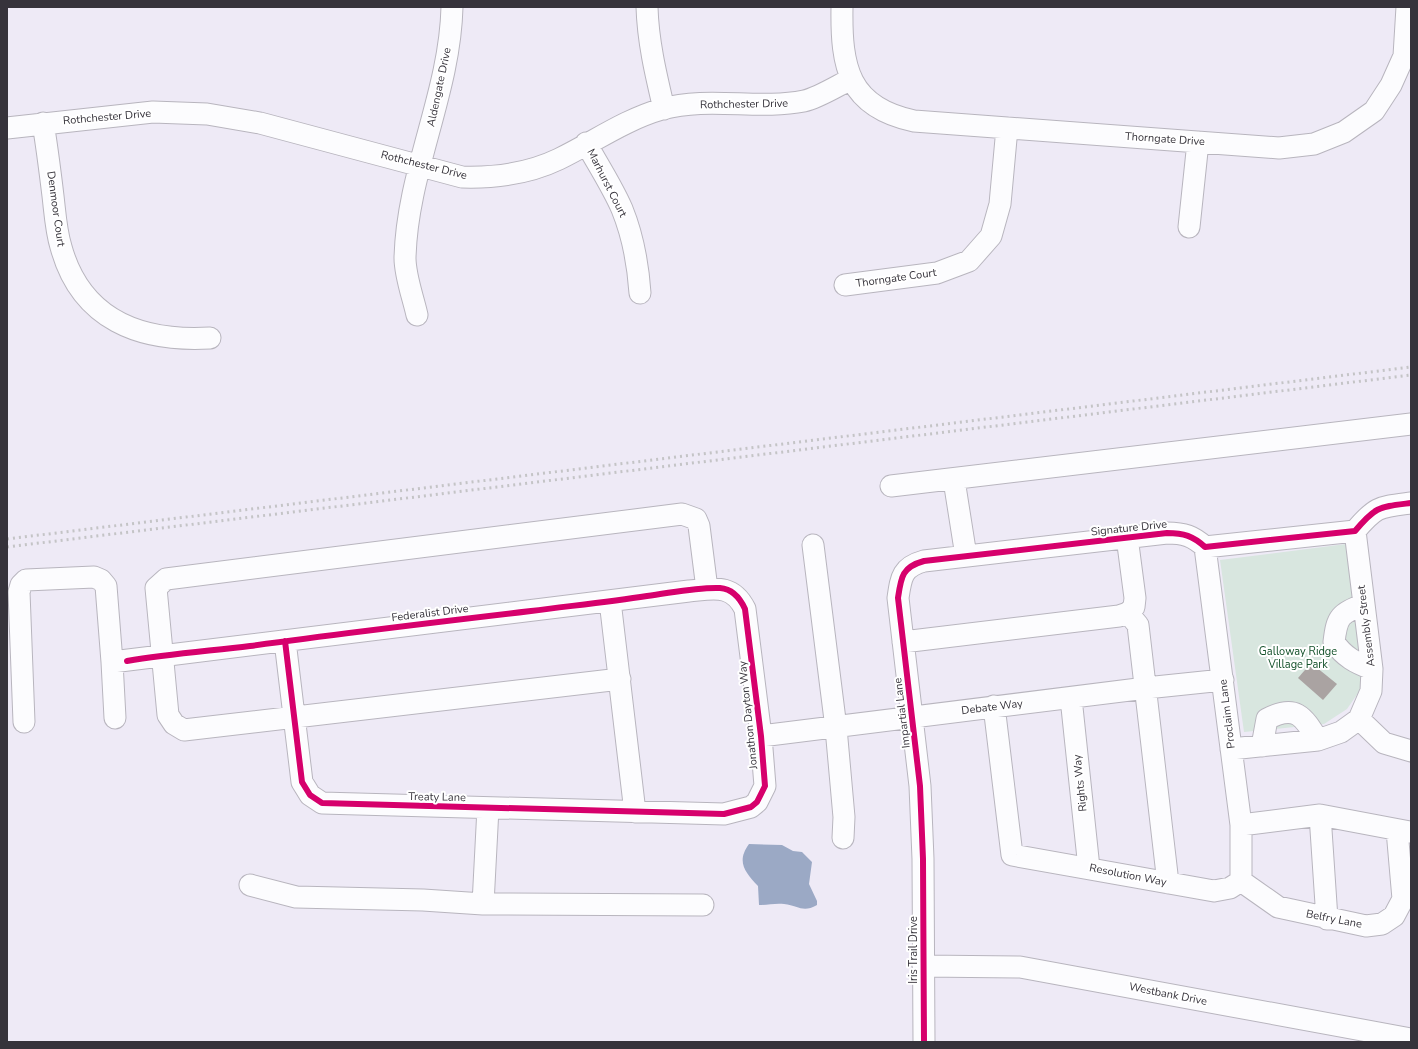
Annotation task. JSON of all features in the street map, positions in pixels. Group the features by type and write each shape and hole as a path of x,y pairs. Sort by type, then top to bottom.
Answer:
{"street":[{"name":"Aldengate Drive","path":"417,314 405,259 409,209 447,58 452,7"},
{"path":"647,7 650,45 664,109"},
{"path":"842,7 843,54 851,79"},
{"name":"Thorngate Drive","path":"851,79 870,102 882,110 899,118 914,121 1279,148 1314,144 1344,132 1374,111 1391,84 1404,56 1408,7"},
{"name":"Rothchester Drive","path":"7,128 152,112 207,114 260,123 462,177 486,178 511,175 558,159 637,117 664,109 706,104 786,104 800,102 806,101 851,79"},
{"name":"Denmoor Court","path":"43,123 60,246 69,272 79,289 102,313 125,327 143,333 195,339 210,338"},
{"name":"Thorngate Court","path":"846,285 937,273 969,261 991,236 1000,204 1007,128"},
{"path":"1189,227 1198,142"},
{"name":"Marhurst Court","path":"586,143 621,208 631,235 638,267 640,293"},
{"path":"891,486 954,480 1411,424"},
{"path":"954,480 966,556"},
{"path":"1205,547 1355,531 1376,509 1384,506 1411,503"},
{"path":"620,679 184,730 174,724 168,715 161,655 156,588 166,579 682,514 696,519 699,526 707,589"},
{"name":"Assembly Street","path":"1355,531 1372,669 1371,691 1359,720"},
{"name":"Signature Drive","path":"908,568 924,562 966,556 1127,537 1183,533 1196,539 1205,547"},
{"path":"903,642 1119,616 1128,613 1134,607 1135,598 1127,537"},
{"path":"813,545 836,728 844,816 843,838"},
{"name":"Proclaim Lane","path":"1205,547 1241,825 1241,881"},
{"name":"Impartial Lane","path":"908,568 902,576 898,598 920,786 923,859"},
{"path":"24,722 15,696 19,592 21,584 26,580 94,577 101,580 106,586 120,662 115,718"},
{"name":"Federalist Drive","path":"120,662 161,655 707,589 721,588 734,593"},
{"name":"Jonathon Dayton Way","path":"724,814 745,810 757,802 765,786 761,736 745,609 741,600 734,593"},
{"path":"610,601 635,812"},
{"path":"1364,604 1345,611 1336,623 1334,642 1341,652 1354,662 1372,669"},
{"path":"1128,613 1138,625 1168,883"},
{"name":"Treaty Lane","path":"285,641 302,782 304,788 310,795 322,803 724,814"},
{"name":"Debate Way","path":"761,736 836,728 994,706 1223,680"},
{"name":"Rights Way","path":"1071,698 1089,868"},
{"name":"Resolution Way","path":"994,706 1012,855 1214,891 1230,888 1241,881"},
{"path":"1262,746 1267,718 1280,712 1295,712 1307,722 1318,740"},
{"path":"1231,749 1318,740 1341,732 1359,720 1384,743 1411,751"},
{"path":"483,904 488,808"},
{"path":"1241,825 1320,815 1404,831"},
{"path":"1320,815 1327,919"},
{"name":"Belfry Lane","path":"1241,881 1278,907 1327,919 1366,926 1382,924 1394,916 1403,899 1404,831"},
{"name":"Iris Trail Drive","path":"923,859 924,1042"},
{"path":"250,884 296,897 423,900 483,904 702,905"},
{"name":"Westbank Drive","path":"923,966 1020,966 1411,1040"}],"green space":[{"name":"Galloway Ridge Village Park","path":"1346,544 1362,655 1363,686 1347,709 1324,724 1244,732 1220,560"}],"water":[{"path":"749,844 782,845 793,851 802,852 812,862 809,884 817,901 817,905 804,909 784,904 759,905 758,886 749,876 743,862 745,850"}],"building":[{"path":"1311,663 1337,684 1323,700 1298,678"}],"railway":[{"path":"7,539 1411,367"},
{"path":"7,547 1411,375"}],"cycle path":[{"path":"924,1042 923,859 920,786 898,598 900,584 907,570 911,566 924,561 1167,533 1188,536 1205,547 1355,531 1368,517 1379,509 1411,503"},
{"path":"127,661 173,654 250,646 285,641 603,602 693,589 720,588 729,590 736,595 745,609 761,736 765,786 757,802 751,807 724,814 322,803 310,795 302,782 285,641"}]}
